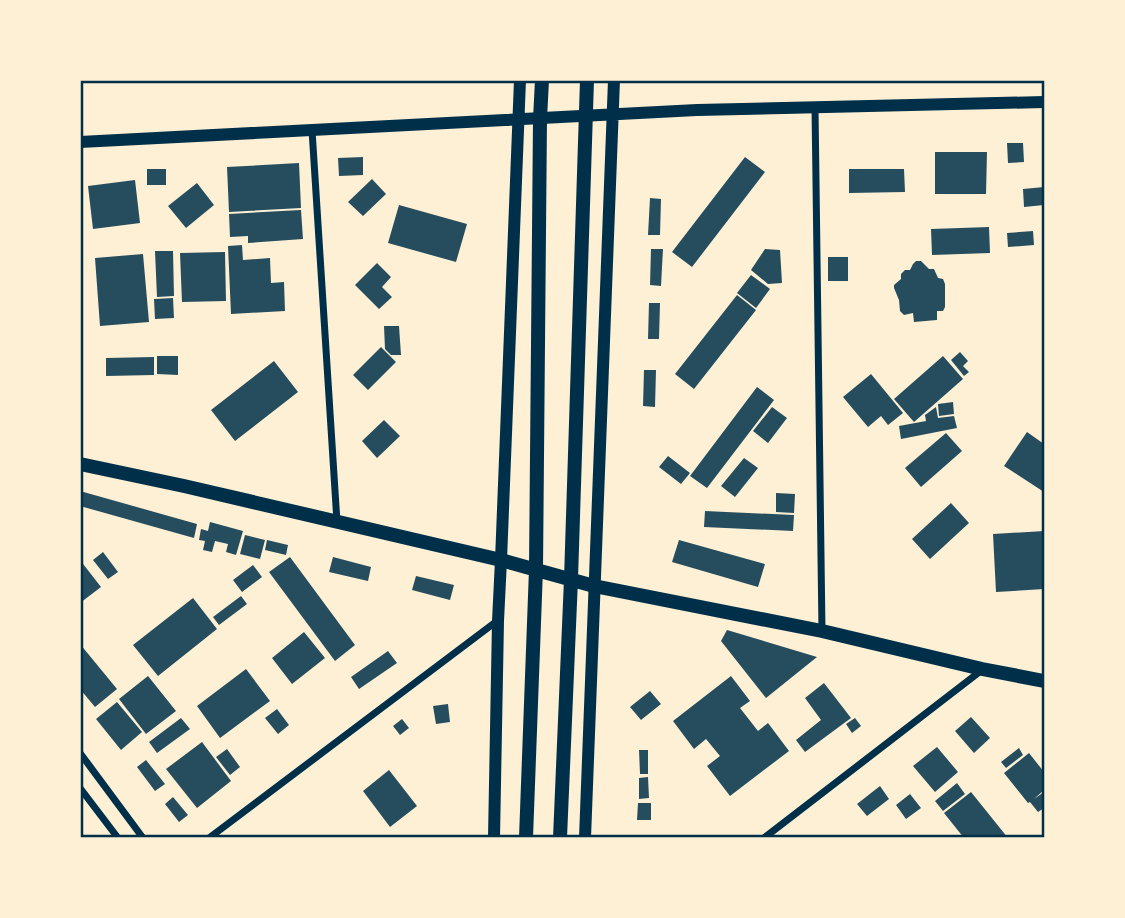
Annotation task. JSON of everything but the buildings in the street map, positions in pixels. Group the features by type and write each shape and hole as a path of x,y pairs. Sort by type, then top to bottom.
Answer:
{"main road":[{"path":"526,838 536,569 542,80"},
{"path":"560,838 587,80"},
{"path":"80,464 502,560 594,586 822,631 1045,681"}],"street":[{"path":"494,838 498,621 520,80"},
{"path":"585,838 614,80"},
{"path":"80,142 613,114 1045,102"},
{"path":"815,107 822,631"},
{"path":"312,130 337,522"},
{"path":"209,838 498,621"},
{"path":"764,838 982,669"},
{"path":"80,753 143,838"},
{"path":"80,788 118,838"}]}
